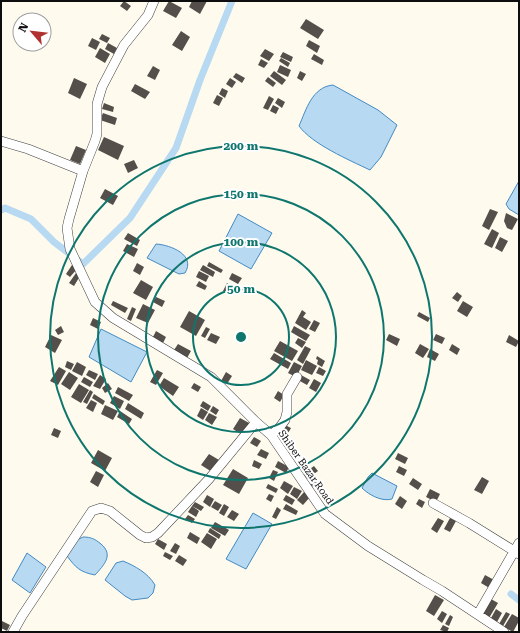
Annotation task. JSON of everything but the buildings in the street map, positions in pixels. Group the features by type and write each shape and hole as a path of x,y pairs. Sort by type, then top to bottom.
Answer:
{"street":[{"name":"Shiber Bazar Road","path":"154,1 148,15 124,45 102,87 97,104 97,134 83,171 67,228 70,249 95,302 113,318 211,377 271,435 326,514 368,546 442,591 504,632"},
{"path":"1,141 83,171"},
{"path":"271,435 285,420 287,412 287,394 297,377"},
{"path":"13,632 22,616 92,511 102,508 110,511 140,535 146,538 152,537 158,533 209,479 256,422"},
{"path":"433,503 517,549 478,614"}],"water":[{"path":"333,85 378,110 397,125 381,157 370,170 322,145 305,133 299,126 307,107 315,95 320,90"},
{"path":"519,181 519,215 509,209 506,204"},
{"path":"238,214 272,233 251,269 219,251"},
{"path":"156,244 168,246 185,256 188,267 185,273 179,274 147,258"},
{"path":"101,329 147,352 131,382 89,357"},
{"path":"372,473 397,486 392,499 384,500 368,493 362,488"},
{"path":"253,513 272,524 246,569 226,559"},
{"path":"83,537 91,538 97,541 105,548 107,552 104,564 95,575 79,569 67,556 77,540"},
{"path":"27,553 46,567 30,593 12,580"},
{"path":"123,561 141,570 155,585 153,593 148,598 132,600 105,580 116,563"}],"waterway":[{"path":"1,210 5,208 31,219 54,242 83,264 130,218 176,148 200,80 232,1"},
{"path":"511,594 519,600"}]}
